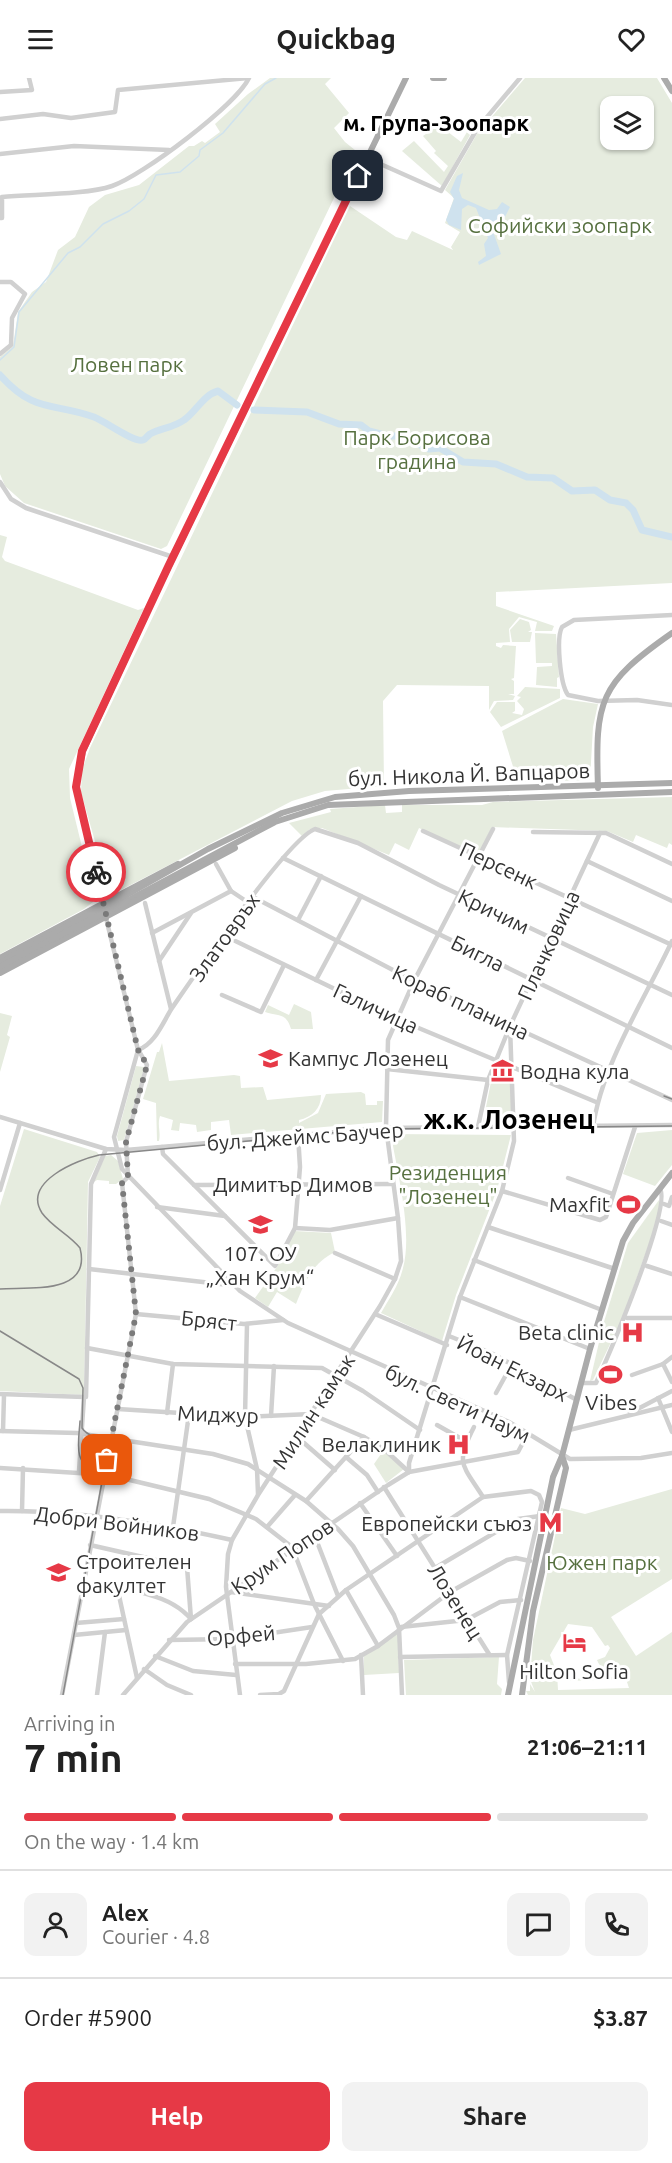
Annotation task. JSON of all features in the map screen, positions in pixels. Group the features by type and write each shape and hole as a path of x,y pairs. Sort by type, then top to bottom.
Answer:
{"main road":[{"path":"106,918 76,787 77,770 82,751 173,557 406,78"},
{"path":"433,78 444,78"},
{"path":"664,78 672,91"},
{"path":"598,794 596,734 606,700 632,666 672,635"},
{"name":"бул. Никола Й. Вапцаров","path":"273,820 303,805 346,795 672,783"},
{"name":"бул. Никола Й. Вапцаров","path":"273,820 318,807 351,802 672,792"},
{"path":"0,958 208,849 273,820"},
{"path":"0,963 273,820"},
{"path":"1,971 222,856 273,820"},
{"path":"126,898 208,849"},
{"path":"1,971 50,938"},
{"path":"508,1695 553,1477 562,1456 602,1310 628,1232 672,1173"},
{"path":"524,1694 533,1611 566,1468 562,1456"}],"street":[{"path":"0,92 32,90 29,78"},
{"path":"0,119 43,114 71,118 115,112 118,90 248,78 244,88 225,107 169,150 114,186 2,197 3,218 0,218"},
{"path":"367,158 441,191 477,129 520,78"},
{"path":"0,154 74,146 169,150"},
{"path":"0,282 11,282 25,294 12,318 13,339 0,354"},
{"path":"0,482 11,499 26,508 173,557"},
{"path":"672,615 574,620 562,627 559,639 566,693 578,699 633,700 672,705"},
{"name":"Златовръх","path":"138,1050 151,1042 171,1009 283,858 315,829"},
{"name":"Кричим","path":"315,829 358,843 551,939 672,995"},
{"name":"Милин камък","path":"240,1695 226,1593 228,1554 232,1540 246,1514 375,1314 395,1279 401,1262 398,1218 386,1127 388,1040 414,981 493,829"},
{"name":"Персенк","path":"423,831 671,943"},
{"path":"533,832 607,833 672,864"},
{"name":"Плачковица","path":"478,1127 488,1080 510,1026 600,833"},
{"name":"Бигла","path":"283,858 672,1048"},
{"path":"587,861 672,901"},
{"path":"216,864 231,891 249,903"},
{"path":"298,920 321,876"},
{"path":"152,933 231,891"},
{"path":"316,980 361,896"},
{"name":"Кораб планина","path":"253,897 414,981 672,1100"},
{"path":"145,903 171,1009"},
{"path":"159,961 193,912"},
{"path":"62,1695 136,1314 122,1183 128,1177 126,1150 128,1132 147,1065 138,1050 106,918"},
{"name":"Галичица","path":"225,936 396,1019 596,1102"},
{"path":"593,1127 596,1102 629,1027 671,943"},
{"path":"222,995 261,1012 284,965"},
{"path":"409,1472 409,1463 460,1297 502,1191 514,1141 510,1026"},
{"path":"118,1150 114,1137 138,1050"},
{"path":"387,1069 488,1080"},
{"name":"бул. Джеймс Баучер","path":"0,1118 106,1149 118,1150 386,1127 672,1125"},
{"path":"0,1190 20,1124"},
{"path":"502,1191 600,1220 606,1217 635,1127"},
{"path":"162,1147 163,1154 275,1266 295,1228 299,1186 298,1135"},
{"path":"79,1471 84,1396 86,1397 91,1184 106,1149"},
{"name":"бул. Свети Наум","path":"118,1150 122,1169 128,1177 231,1283 254,1302 283,1320 350,1353 528,1433 562,1456"},
{"path":"568,1178 613,1194"},
{"name":"Димитър Димов","path":"194,1185 392,1184"},
{"path":"581,1383 596,1383 627,1318 661,1221 664,1192 660,1189"},
{"path":"664,1204 669,1206 672,1197"},
{"path":"157,1207 225,1216"},
{"path":"295,1228 330,1230 398,1218"},
{"path":"661,1221 672,1225"},
{"path":"488,1227 615,1269"},
{"path":"335,1253 395,1279"},
{"path":"474,1260 602,1310"},
{"path":"647,1266 672,1274"},
{"path":"89,1269 229,1285 231,1283"},
{"path":"460,1297 590,1349"},
{"name":"Бряст","path":"136,1314 247,1324 283,1320"},
{"name":"Йоан Екзарх","path":"375,1314 447,1345"},
{"path":"627,1318 672,1318"},
{"path":"247,1324 245,1417 257,1469 258,1495"},
{"name":"Йоан Екзарх","path":"449,1336 512,1364 577,1400"},
{"path":"87,1348 173,1364 322,1368 420,1430"},
{"path":"632,1375 663,1364 672,1357"},
{"path":"167,1413 173,1364"},
{"path":"496,1394 512,1364"},
{"path":"663,1364 672,1382"},
{"path":"271,1416 274,1366"},
{"path":"622,1417 672,1391"},
{"path":"84,1396 2,1394 1,1431 81,1434 184,1449 232,1458 257,1469 331,1522 353,1546 399,1628 402,1695"},
{"path":"658,1398 672,1432"},
{"path":"569,1430 672,1405"},
{"name":"Миджур","path":"118,1409 245,1417 311,1414 364,1437 385,1450 409,1472"},
{"path":"174,1527 189,1414"},
{"path":"436,1425 466,1442"},
{"path":"474,1427 462,1451 462,1463 483,1497"},
{"name":"Крум Попов","path":"125,1693 169,1640 191,1619 292,1547 384,1487 409,1472 518,1452 528,1433"},
{"path":"296,1436 335,1470"},
{"path":"306,1502 364,1437"},
{"path":"562,1456 577,1460 617,1459 672,1453"},
{"path":"346,1457 367,1475 378,1492"},
{"path":"0,1468 104,1474 222,1503 246,1514 292,1547 314,1604 344,1661"},
{"path":"22,1511 23,1468"},
{"name":"Лозенец","path":"384,1487 489,1654"},
{"path":"260,1695 279,1694 284,1691 319,1614 338,1596 483,1497 531,1491 539,1495 542,1501 507,1655 509,1683"},
{"path":"267,1527 295,1495"},
{"path":"360,1503 397,1556"},
{"name":"Добри Войников","path":"0,1511 95,1516 174,1527 232,1540"},
{"path":"435,1568 518,1519 540,1516"},
{"path":"314,1534 338,1596"},
{"path":"90,1545 187,1567 191,1619"},
{"path":"235,1664 344,1661 362,1655 378,1646 399,1628 450,1592 507,1560 516,1558 530,1561"},
{"path":"83,1586 157,1597 182,1608 191,1619"},
{"path":"346,1590 378,1646"},
{"path":"118,1591 137,1678"},
{"path":"226,1593 329,1606"},
{"path":"399,1628 466,1620 500,1602 520,1600"},
{"path":"76,1623 124,1619"},
{"name":"Орфей","path":"169,1640 232,1639 312,1627"},
{"path":"74,1635 126,1630"},
{"path":"97,1695 105,1632"},
{"path":"362,1655 363,1695"},
{"path":"400,1657 507,1655"},
{"path":"155,1656 194,1671 236,1676"},
{"path":"144,1669 167,1685 191,1695"},
{"path":"125,1693 134,1695"}],"green space":[{"name":"Ловен парк","path":"270,78 331,78 325,84 349,113 334,128 345,142 360,154 352,170 346,173 167,546 161,549 24,503 5,486 0,474 0,357 13,346 18,312 32,292 46,282 58,250 75,237 89,207 105,195 139,185 189,146 202,141 205,143 220,132 215,124 248,94"},
{"name":"Парк Борисова градина","path":"525,78 657,78 672,103 672,583 496,592 496,606 554,626 552,631 535,631 537,622 519,617 509,629 510,642 496,643 496,646 501,648 503,645 516,646 514,678 511,679 514,681 514,694 508,694 515,696 513,700 494,701 489,710 489,686 397,685 383,701 384,786 325,791 292,801 119,891 109,891 81,792 82,770 90,748 350,206 396,237 407,240 412,231 453,250 451,247 460,232 445,223 454,198 445,190 477,134"},
{"path":"439,125 461,142 467,132 470,135 442,186 402,151 414,141 444,172 448,166 434,153 436,151 423,136"},
{"path":"0,535 7,537 2,557 5,561 138,610 144,608 69,769 70,798 93,892 93,902 0,954"},
{"path":"520,619 529,622 531,630 528,632 532,632 530,642 512,642 510,630"},
{"path":"535,633 556,634 559,677 557,687 536,685 537,667 552,666 552,663 536,663"},
{"path":"525,687 560,689 560,698 501,727 490,712 497,702 515,702 515,711 512,713 522,715 524,709 517,701 521,697 517,696"},
{"path":"563,699 598,704 593,727 590,780 521,782 515,773 502,731"},
{"path":"672,797 672,845 669,843 667,848 636,835 633,842 607,831 492,827 478,854 419,828 409,850 395,843 389,855 322,828 310,829 302,836 289,823 331,812 330,809 385,805 386,813 402,812 402,805 482,805 493,802"},
{"path":"294,1004 311,1012 313,1029 291,1029 284,1017 265,1012 268,1005 289,1015"},
{"path":"0,1013 12,1016 7,1035 10,1037 0,1072"},
{"path":"162,1043 169,1081 234,1075 240,1076 241,1088 263,1087 267,1100 321,1095 315,1112 299,1120 299,1123 318,1113 326,1094 361,1092 365,1094 366,1105 377,1105 377,1101 383,1101 382,1122 231,1135 229,1120 211,1122 211,1130 197,1132 196,1125 180,1123 179,1131 171,1130 173,1120 160,1116 159,1141 157,1141 156,1103 143,1099 157,1052"},
{"path":"500,1065 510,1069 512,1122 483,1122 493,1072 497,1073"},
{"path":"136,1066 144,1067 143,1072 124,1140 118,1141 117,1136"},
{"path":"24,1129 97,1152 100,1157 88,1182 84,1395 0,1391 0,1206"},
{"path":"672,1130 672,1165 655,1186 623,1174 637,1133"},
{"name":"Резиденция \"Лозенец\"","path":"391,1134 511,1135 497,1190 456,1295 442,1341 381,1313 399,1280 406,1253 403,1201"},
{"path":"111,1155 118,1161 123,1179 116,1184 109,1184 109,1181 94,1182 105,1156"},
{"path":"659,1200 660,1213 622,1319 593,1380 590,1381 603,1325 628,1243"},
{"path":"294,1231 331,1233 335,1252 315,1267 296,1304 277,1292 268,1307 255,1298 277,1267"},
{"path":"94,1441 103,1445 107,1454 103,1463 94,1467 85,1463 81,1454 85,1445"},
{"path":"383,1451 404,1469 386,1483 374,1464"},
{"name":"Южен парк","path":"672,1489 672,1579 611,1617 636,1656 672,1632 672,1695 528,1695 526,1691 530,1691 530,1684 535,1692 530,1679 533,1640 561,1508 585,1514","holes":["568,1624 592,1627 605,1646 608,1645 610,1648 605,1657 597,1660 599,1664 605,1669 624,1670 626,1673 620,1674 619,1677 568,1679 566,1677 566,1681 626,1679 629,1688 558,1690 557,1673 550,1655"]},
{"path":"395,1633 398,1634 399,1673 364,1675 364,1656"},
{"path":"499,1657 497,1684 502,1689 501,1695 406,1695 404,1660"}],"water":[{"path":"463,173 459,190 462,198 489,210 497,209 502,202 510,207 500,227 490,223 501,254 479,265 478,262 486,256 484,244 488,238 476,208 468,205 462,209 461,230 449,225 446,220 454,199 450,192 457,176"}],"waterway":[{"path":"0,360 14,347 19,312 68,253 80,247 103,224 129,211 144,199 156,175 180,172 199,156 200,150 223,133 265,84 276,78"},
{"path":"0,375 12,387 34,401 94,417 139,440 180,423 208,396 218,391 237,405"},
{"path":"254,410 307,412 339,424 361,425 369,431 388,436 401,436 429,449 440,448 463,462 496,464 527,477 553,478 572,491 595,490 610,500 626,503 633,510 642,530 672,537"}],"tram line":[{"path":"664,1096 672,1099"},
{"path":"0,1289 42,1288 68,1281 77,1274 81,1263 80,1248 42,1213 38,1202 39,1192 45,1182 66,1167 99,1155 374,1129 672,1126"},
{"path":"0,1331 79,1379 83,1388 82,1428 103,1442 108,1449 63,1695"},
{"path":"80,1421 78,1444 80,1458 89,1466 97,1468 107,1461"}],"way so far":[{"path":"96,872 138,1050 147,1065 126,1142 128,1177 122,1183 136,1314 107,1460"}],"place":[{"name":"Кампус Лозенец","path":"270,1058"},
{"name":"Водна кула","path":"502,1071"},
{"name":"Maxfit","path":"628,1204"},
{"name":"107. ОУ „Хан Крум“","path":"260,1225"},
{"name":"Beta clinic","path":"632,1332"},
{"name":"Vibes","path":"611,1374"},
{"name":"Велаклиник","path":"459,1444"},
{"name":"Европейски съюз","path":"550,1523"},
{"name":"Строителен факултет","path":"58,1573"},
{"name":"Hilton Sofia","path":"574,1643"}],"district":[{"name":"м. Група-Зоопарк","path":"436,122"},
{"name":"ж.к. Лозенец","path":"509,1119"}],"route":[{"path":"96,872 76,787 82,751 168,567 358,176"}],"park label":[{"name":"Софийски зоопарк","path":"560,225"}]}
